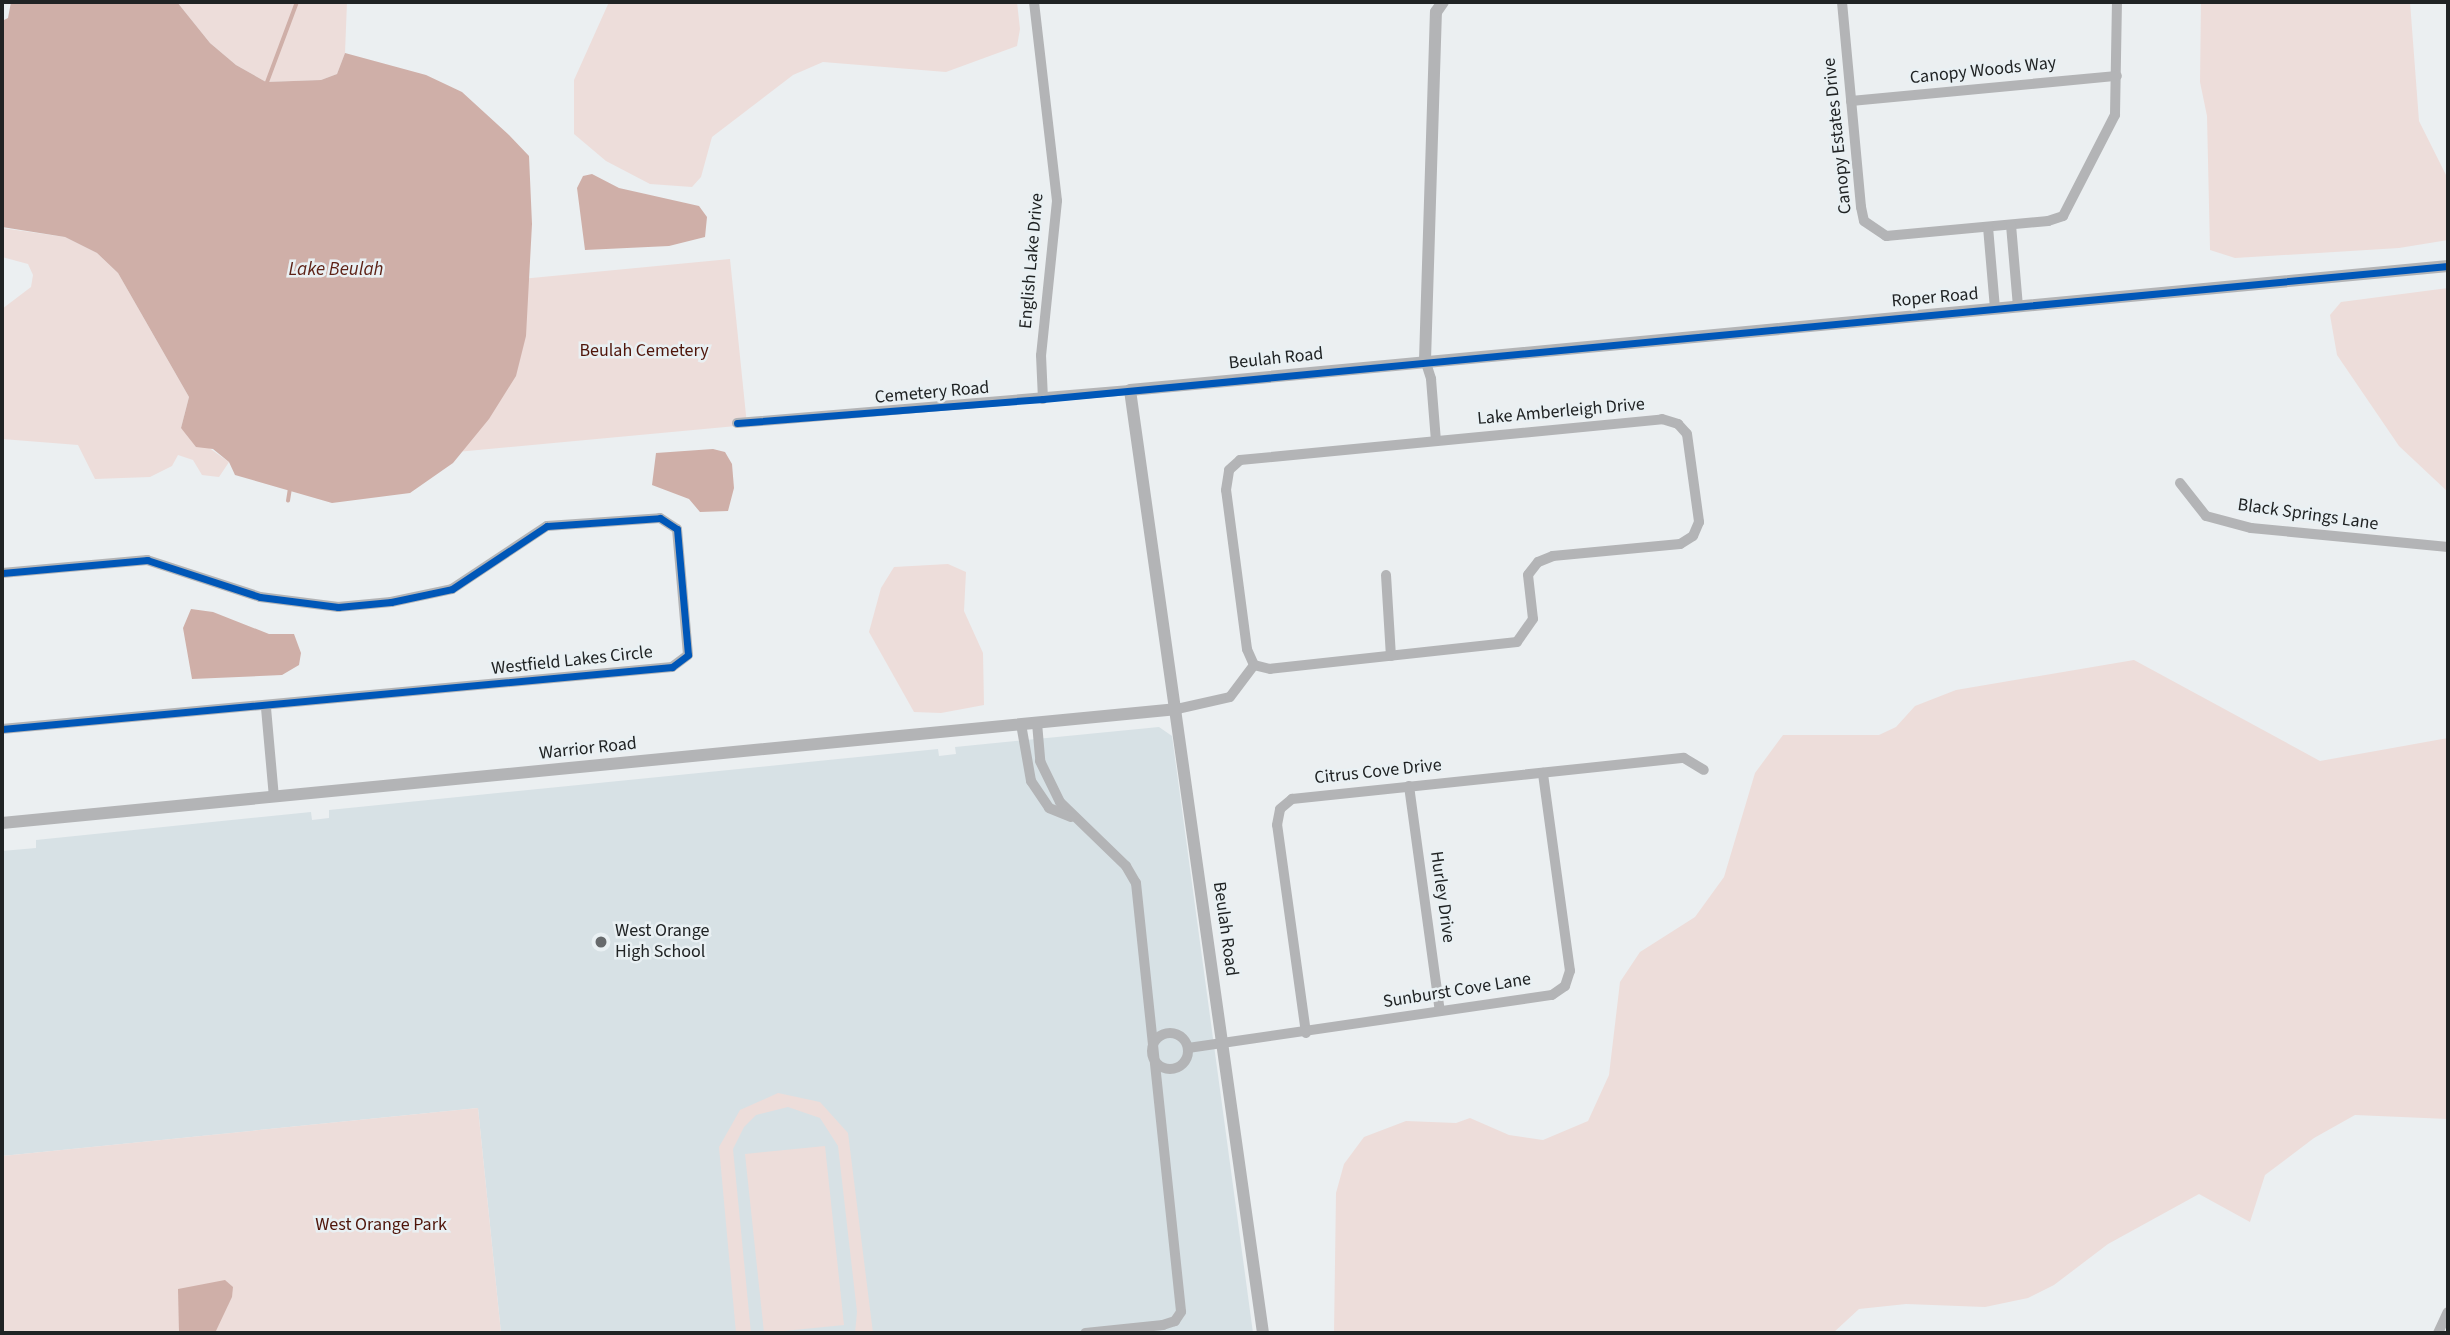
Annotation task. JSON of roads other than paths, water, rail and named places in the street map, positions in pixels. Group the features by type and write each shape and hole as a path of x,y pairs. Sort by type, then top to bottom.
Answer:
{"street":[{"name":"English Lake Drive","path":"1034,2 1057,201 1041,355 1043,399"},
{"path":"1437,441 1431,379 1425,360 1436,12 1443,2"},
{"name":"Canopy Estates Drive","path":"1842,2 1861,207 1864,220 1873,230 1886,236 2011,225 2063,216 2115,115 2118,76 2117,2"},
{"name":"Canopy Woods Way","path":"1851,102 2118,76"},
{"path":"2011,225 2018,306"},
{"path":"1988,227 1995,308"},
{"name":"Roper Road","path":"1425,360 2448,266"},
{"name":"Beulah Road","path":"1263,1333 1130,390 1425,360"},
{"name":"Cemetery Road","path":"737,423 1130,390"},
{"name":"Lake Amberleigh Drive","path":"1662,419 1678,424 1687,434 1699,523 1693,536 1680,544 1553,556 1538,562 1528,575 1533,619 1517,642 1270,669 1254,665 1247,649 1226,490 1229,470 1240,460 1437,441 1662,419"},
{"name":"Black Springs Lane","path":"2180,483 2206,516 2250,528 2448,548"},
{"name":"Westfield Lakes Circle","path":"2,573 147,560 260,597 338,607 391,602 452,589 547,526 660,518 677,529 688,655 672,667 266,708 2,729"},
{"path":"1385,575 1391,656"},
{"path":"1177,709 1230,697 1254,665"},
{"path":"266,708 274,797"},
{"name":"Warrior Road","path":"2,823 1177,709"},
{"path":"1037,723 1045,778 1071,817 1126,866 1136,883 1181,1312 1175,1321 1163,1325 1084,1333"},
{"path":"1021,724 1031,781 1049,808 1071,817"},
{"name":"Citrus Cove Drive","path":"1306,1032 1277,825 1280,809 1292,799 1684,758 1704,770"},
{"name":"Sunburst Cove Lane","path":"1188,1048 1552,995 1565,986 1570,971 1543,773"},
{"name":"Hurley Drive","path":"1409,786 1440,1011"},
{"path":"1168,1033 1181,1037 1188,1048 1184,1062 1172,1069 1158,1065 1152,1053 1156,1039 1168,1033"},
{"path":"2438,1333 2448,1312"}],"water":[{"name":"Lake Beulah","path":"11,2 177,2 210,43 236,65 266,82 321,80 337,74 345,53 426,75 462,92 509,135 529,156 532,224 526,336 516,376 489,419 453,463 410,493 332,503 235,475 229,462 213,449 196,447 181,428 189,397 118,273 97,253 65,237 2,227 2,21 8,18"},
{"path":"592,174 619,188 699,206 707,217 705,237 669,246 585,250 577,188 583,176"},
{"path":"713,449 725,452 732,464 734,488 728,511 700,512 689,499 652,485 656,453"},
{"path":"191,609 213,612 269,634 294,634 301,653 299,665 282,675 192,679 183,628"},
{"path":"225,1280 233,1287 232,1297 215,1333 179,1333 178,1289"}],"waterway":[{"path":"266,85 297,2"},
{"path":"288,501 290,489"}],"place":[{"name":"West Orange High School","path":"601,942"}],"park label":[{"name":"Beulah Cemetery","path":"644,351"},
{"name":"West Orange Park","path":"381,1225"}]}
